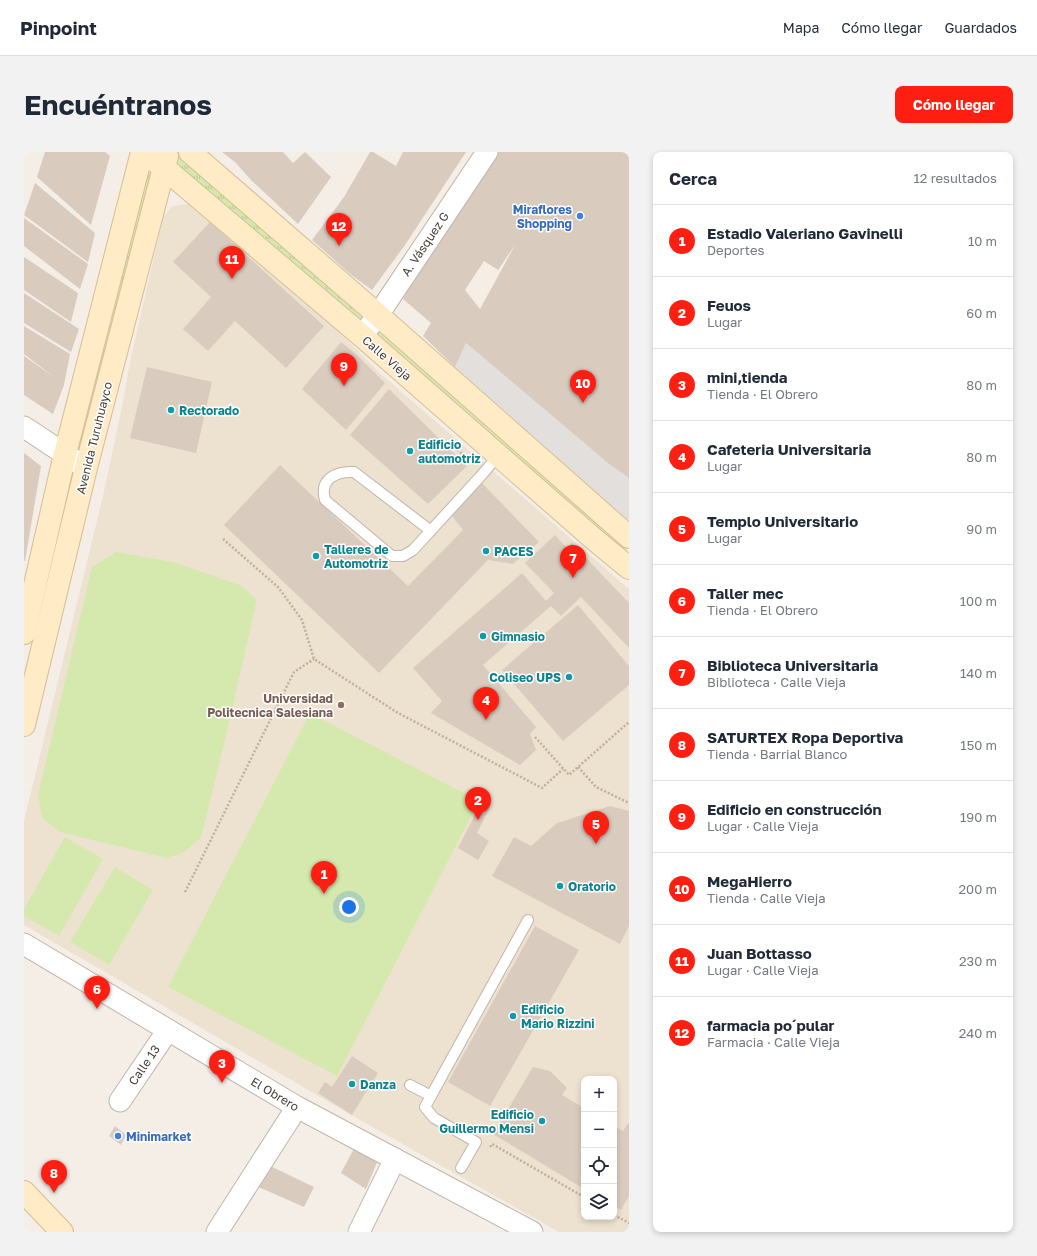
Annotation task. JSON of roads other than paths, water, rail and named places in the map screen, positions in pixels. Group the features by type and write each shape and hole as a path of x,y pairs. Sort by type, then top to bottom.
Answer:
{"main road":[{"name":"Calle Vieja","path":"142,152 166,160 498,456 629,568"},
{"name":"Avenida Turuhuayco","path":"24,633 65,454 142,152"},
{"path":"190,152 378,315 629,537"},
{"name":"Avenida Turuhuayco","path":"24,724 86,468 166,160"},
{"path":"24,1192 62,1232"}],"street":[{"name":"A. Vásquez G","path":"362,336 378,315 487,152"},
{"path":"433,398 449,378"},
{"path":"24,427 86,468"},
{"path":"523,477 538,456"},
{"name":"El Obrero","path":"24,944 297,1108 532,1232"},
{"name":"Calle 13","path":"120,1101 168,1030"},
{"path":"217,1232 297,1108"},
{"path":"359,1232 395,1160"}],"lane":[{"path":"431,531 354,472 344,471 335,474 327,482 323,492 325,500 392,556 402,556 413,550 431,531 498,456"},
{"path":"460,1168 476,1142 434,1118 425,1107 528,920"},
{"path":"410,1084 431,1096"}],"place":[{"name":"Miraflores Shopping","path":"580,216"},
{"name":"farmacia po´pular","path":"339,246"},
{"name":"Juan Bottasso","path":"232,279"},
{"name":"Edificio en construcción","path":"344,386"},
{"name":"MegaHierro","path":"583,403"},
{"name":"Rectorado","path":"171,410"},
{"name":"Edificio automotriz","path":"410,451"},
{"name":"PACES","path":"486,551"},
{"name":"Talleres de Automotriz","path":"316,556"},
{"name":"Biblioteca Universitaria","path":"573,578"},
{"name":"Gimnasio","path":"483,636"},
{"name":"Coliseo UPS","path":"569,677"},
{"name":"Universidad Politecnica Salesiana","path":"341,705"},
{"name":"Cafeteria Universitaria","path":"486,720"},
{"name":"Feuos","path":"478,820"},
{"name":"Templo Universitario","path":"596,844"},
{"name":"Oratorio","path":"560,886"},
{"name":"Estadio Valeriano Gavinelli","path":"324,894"},
{"name":"Taller mec","path":"97,1009"},
{"name":"Edificio Mario Rizzini","path":"513,1016"},
{"name":"mini,tienda","path":"222,1083"},
{"name":"Danza","path":"352,1084"},
{"name":"Edificio Guillermo Mensi","path":"542,1121"},
{"name":"Minimarket","path":"118,1136"},
{"name":"SATURTEX Ropa Deportiva","path":"54,1193"}]}
